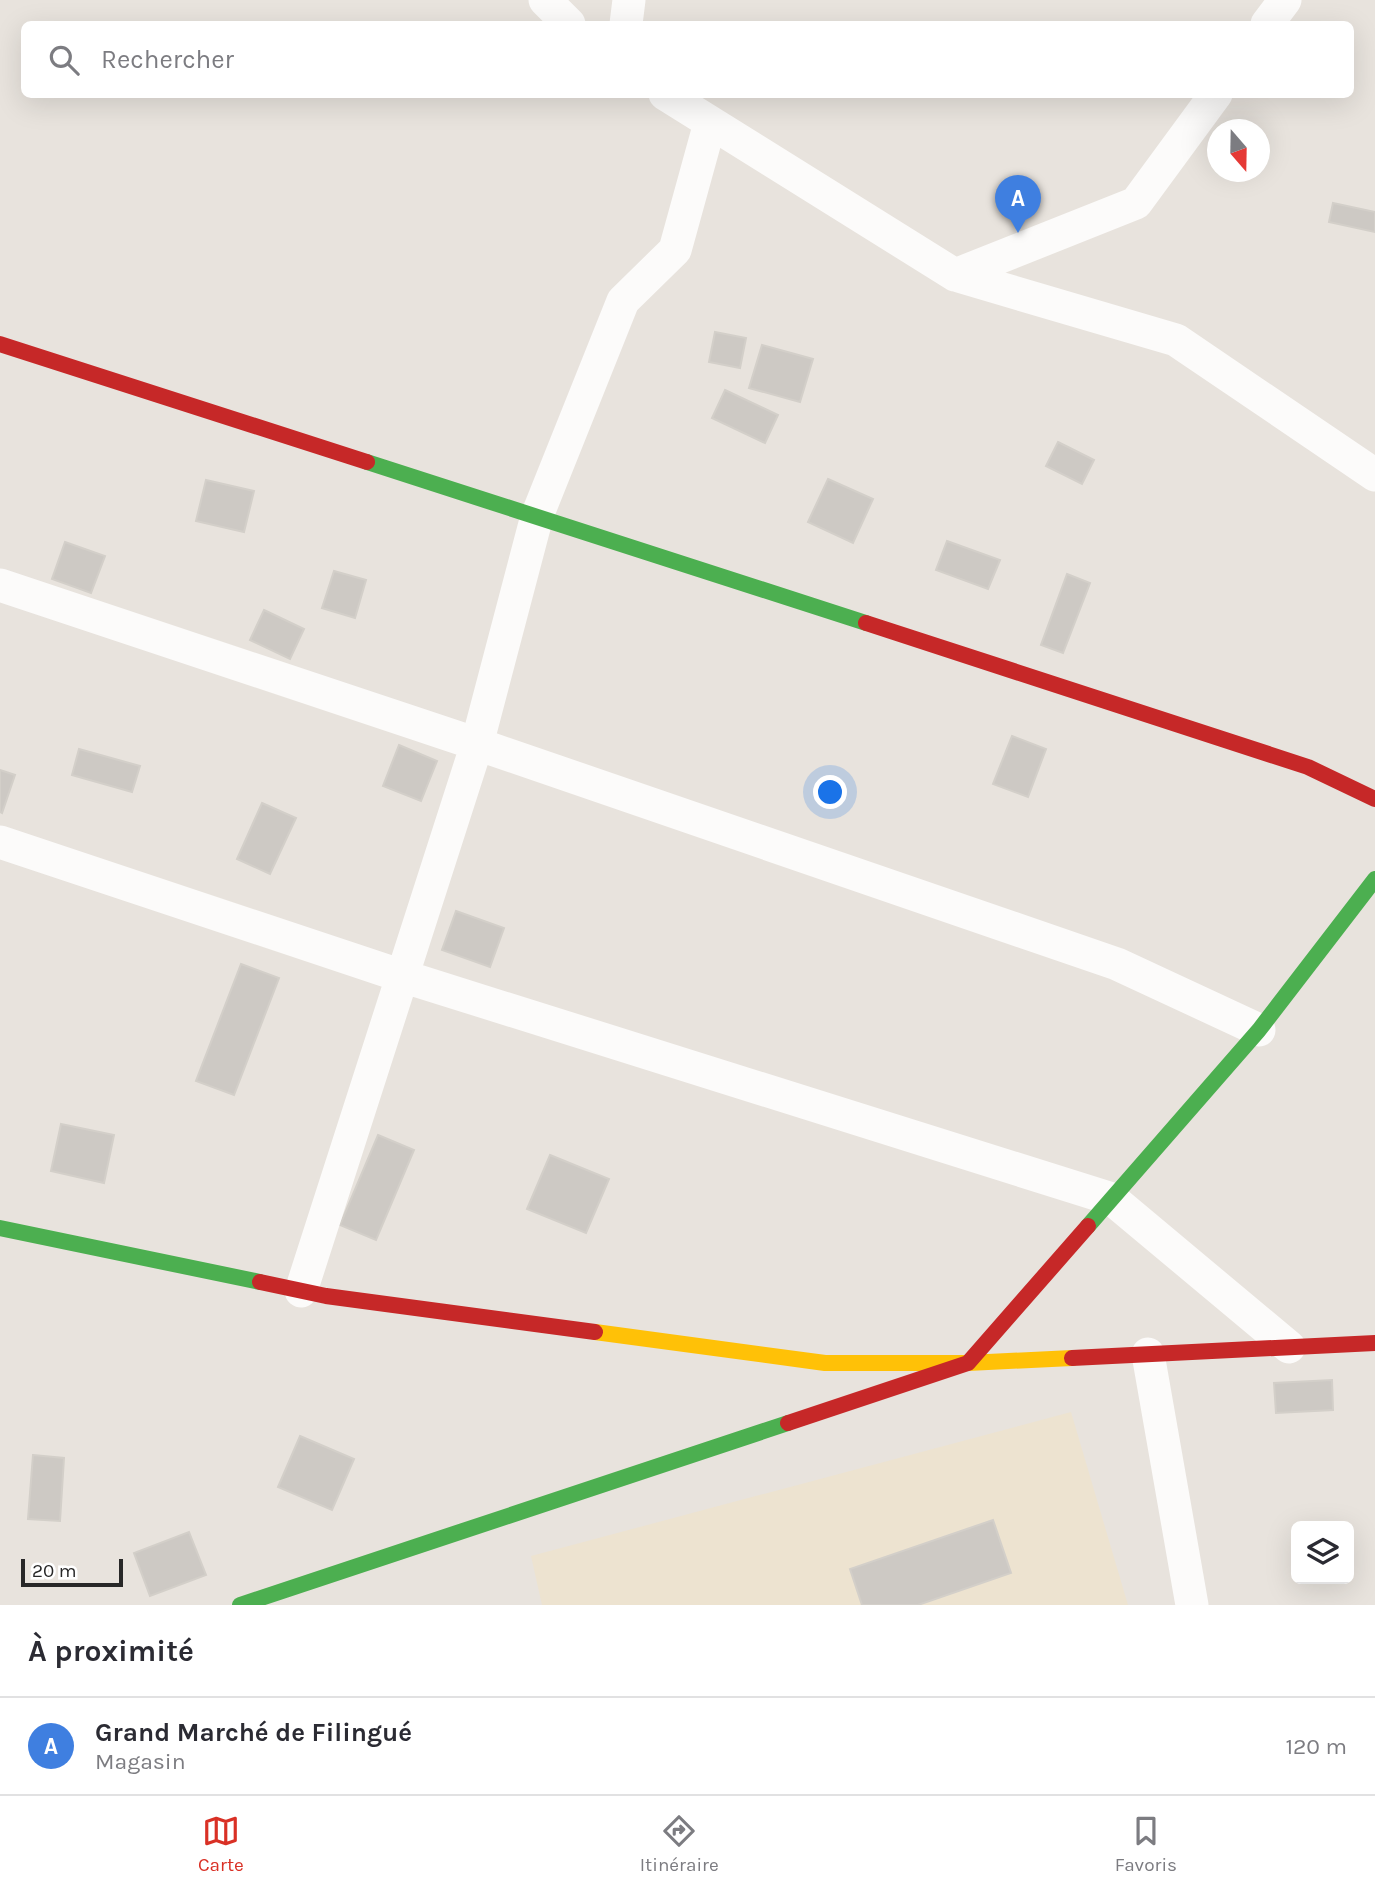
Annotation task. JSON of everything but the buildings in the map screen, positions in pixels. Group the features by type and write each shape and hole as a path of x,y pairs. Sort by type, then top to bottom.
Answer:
{"street":[{"path":"545,0 566,21"},
{"path":"626,21 629,0"},
{"path":"1269,21 1285,0"},
{"path":"671,98 955,275 1175,340 1375,475"},
{"path":"955,275 1136,203 1213,98"},
{"path":"301,1291 477,744 537,516 623,301 675,250 710,123"},
{"path":"0,344 1308,767 1375,799"},
{"path":"0,585 477,744 1117,964 1259,1030"},
{"path":"0,842 402,976 1112,1199 1289,1347"},
{"path":"240,1605 968,1363 1259,1030 1375,879"},
{"path":"0,1228 301,1291 825,1363 968,1363 1375,1343"},
{"path":"1148,1354 1192,1605"}],"shaded area":[{"path":"1071,1412 1128,1605 542,1605 531,1556"}],"traffic: fast":[{"path":"367,462 866,623"},
{"path":"1088,1226 1259,1030 1375,879"},
{"path":"0,1228 260,1282"},
{"path":"240,1605 788,1423"}],"traffic: slow":[{"path":"595,1332 825,1363 968,1363 1072,1358"}],"traffic: jam":[{"path":"0,344 367,462"},
{"path":"866,623 1308,767 1375,799"},
{"path":"788,1423 968,1363 1088,1226"},
{"path":"260,1282 326,1296 595,1332"},
{"path":"1072,1358 1375,1343"}],"place":[{"name":"Grand Marché de Filingué","path":"1018,233"}]}
